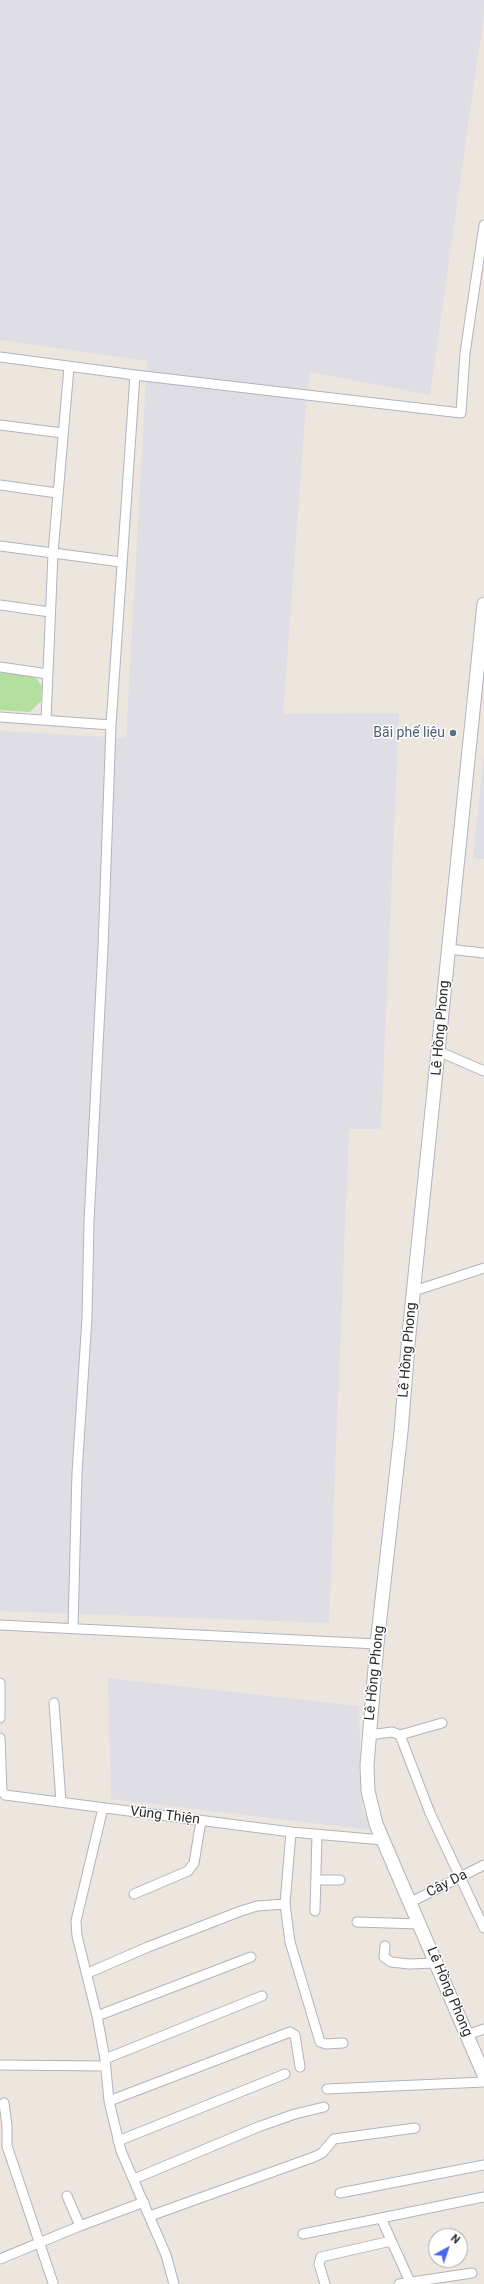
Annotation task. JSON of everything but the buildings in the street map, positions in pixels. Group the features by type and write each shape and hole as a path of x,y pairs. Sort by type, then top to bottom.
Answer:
{"main road":[{"name":"Lê Hồng Phong","path":"484,604 448,950 401,1432 368,1735 368,1791 374,1818 484,2075"}],"street":[{"path":"0,357 69,367 461,413 465,353 484,225"},
{"path":"46,720 53,552 62,433 69,367"},
{"path":"73,1628 77,1474 87,1318 89,1222 103,948 111,725 135,375"},
{"path":"0,425 62,433"},
{"path":"0,485 57,493"},
{"path":"0,546 121,562"},
{"path":"0,605 50,612"},
{"path":"0,667 48,674"},
{"path":"0,717 111,725"},
{"path":"448,950 484,953"},
{"path":"438,1051 484,1072"},
{"path":"414,1291 484,1268"},
{"path":"0,1625 377,1644"},
{"path":"0,1683 0,1718"},
{"path":"54,1703 61,1802"},
{"path":"368,1735 392,1732 400,1735 442,1723"},
{"path":"400,1735 430,1813 459,1878 484,1928"},
{"name":"Vũng Thiện","path":"0,1738 4,1794 291,1832 383,1840"},
{"path":"103,1808 76,1921 80,1950 88,1973 97,2016 105,2063 109,2101 118,2141 166,2255 174,2284"},
{"path":"134,1894 188,1871 194,1863 201,1820"},
{"path":"291,1832 285,1904 290,1942 320,2042 326,2044 343,2043"},
{"path":"315,1911 317,1834"},
{"name":"Cây Da","path":"411,1902 484,1865"},
{"path":"317,1880 340,1880"},
{"path":"88,1973 241,1911 257,1906 285,1904"},
{"path":"357,1922 419,1924"},
{"path":"384,1946 384,1957 391,1962 409,1964 436,1963"},
{"path":"97,2016 251,1957"},
{"path":"0,2065 105,2063 262,1996"},
{"path":"467,2035 484,2029"},
{"path":"109,2101 290,2032 295,2035 300,2067"},
{"path":"118,2141 285,2074"},
{"path":"327,2089 484,2082"},
{"path":"4,2103 7,2126 7,2146 53,2283"},
{"path":"134,2179 258,2127 295,2114 324,2107"},
{"path":"150,2216 314,2157 322,2153 334,2139 415,2128"},
{"path":"340,2193 484,2165"},
{"path":"67,2196 80,2226"},
{"path":"303,2234 484,2197"},
{"path":"0,2259 80,2226 144,2202"},
{"path":"381,2218 410,2282"},
{"path":"325,2284 320,2264 321,2257 391,2241"},
{"path":"400,2284 472,2273"}],"shaded area":[{"path":"0,0 484,0 484,14 430,395 310,372 307,391 283,714 399,713 381,1129 349,1129 329,1623 0,1611 0,731 126,738 147,361 0,340"},
{"path":"484,752 484,859 473,859"},
{"path":"108,1678 359,1706 362,1807 370,1830 111,1799"}],"green space":[{"path":"0,672 35,677 42,686 41,701 30,712 0,710"}],"place":[{"name":"Bãi phế liệu","path":"453,733"}]}
